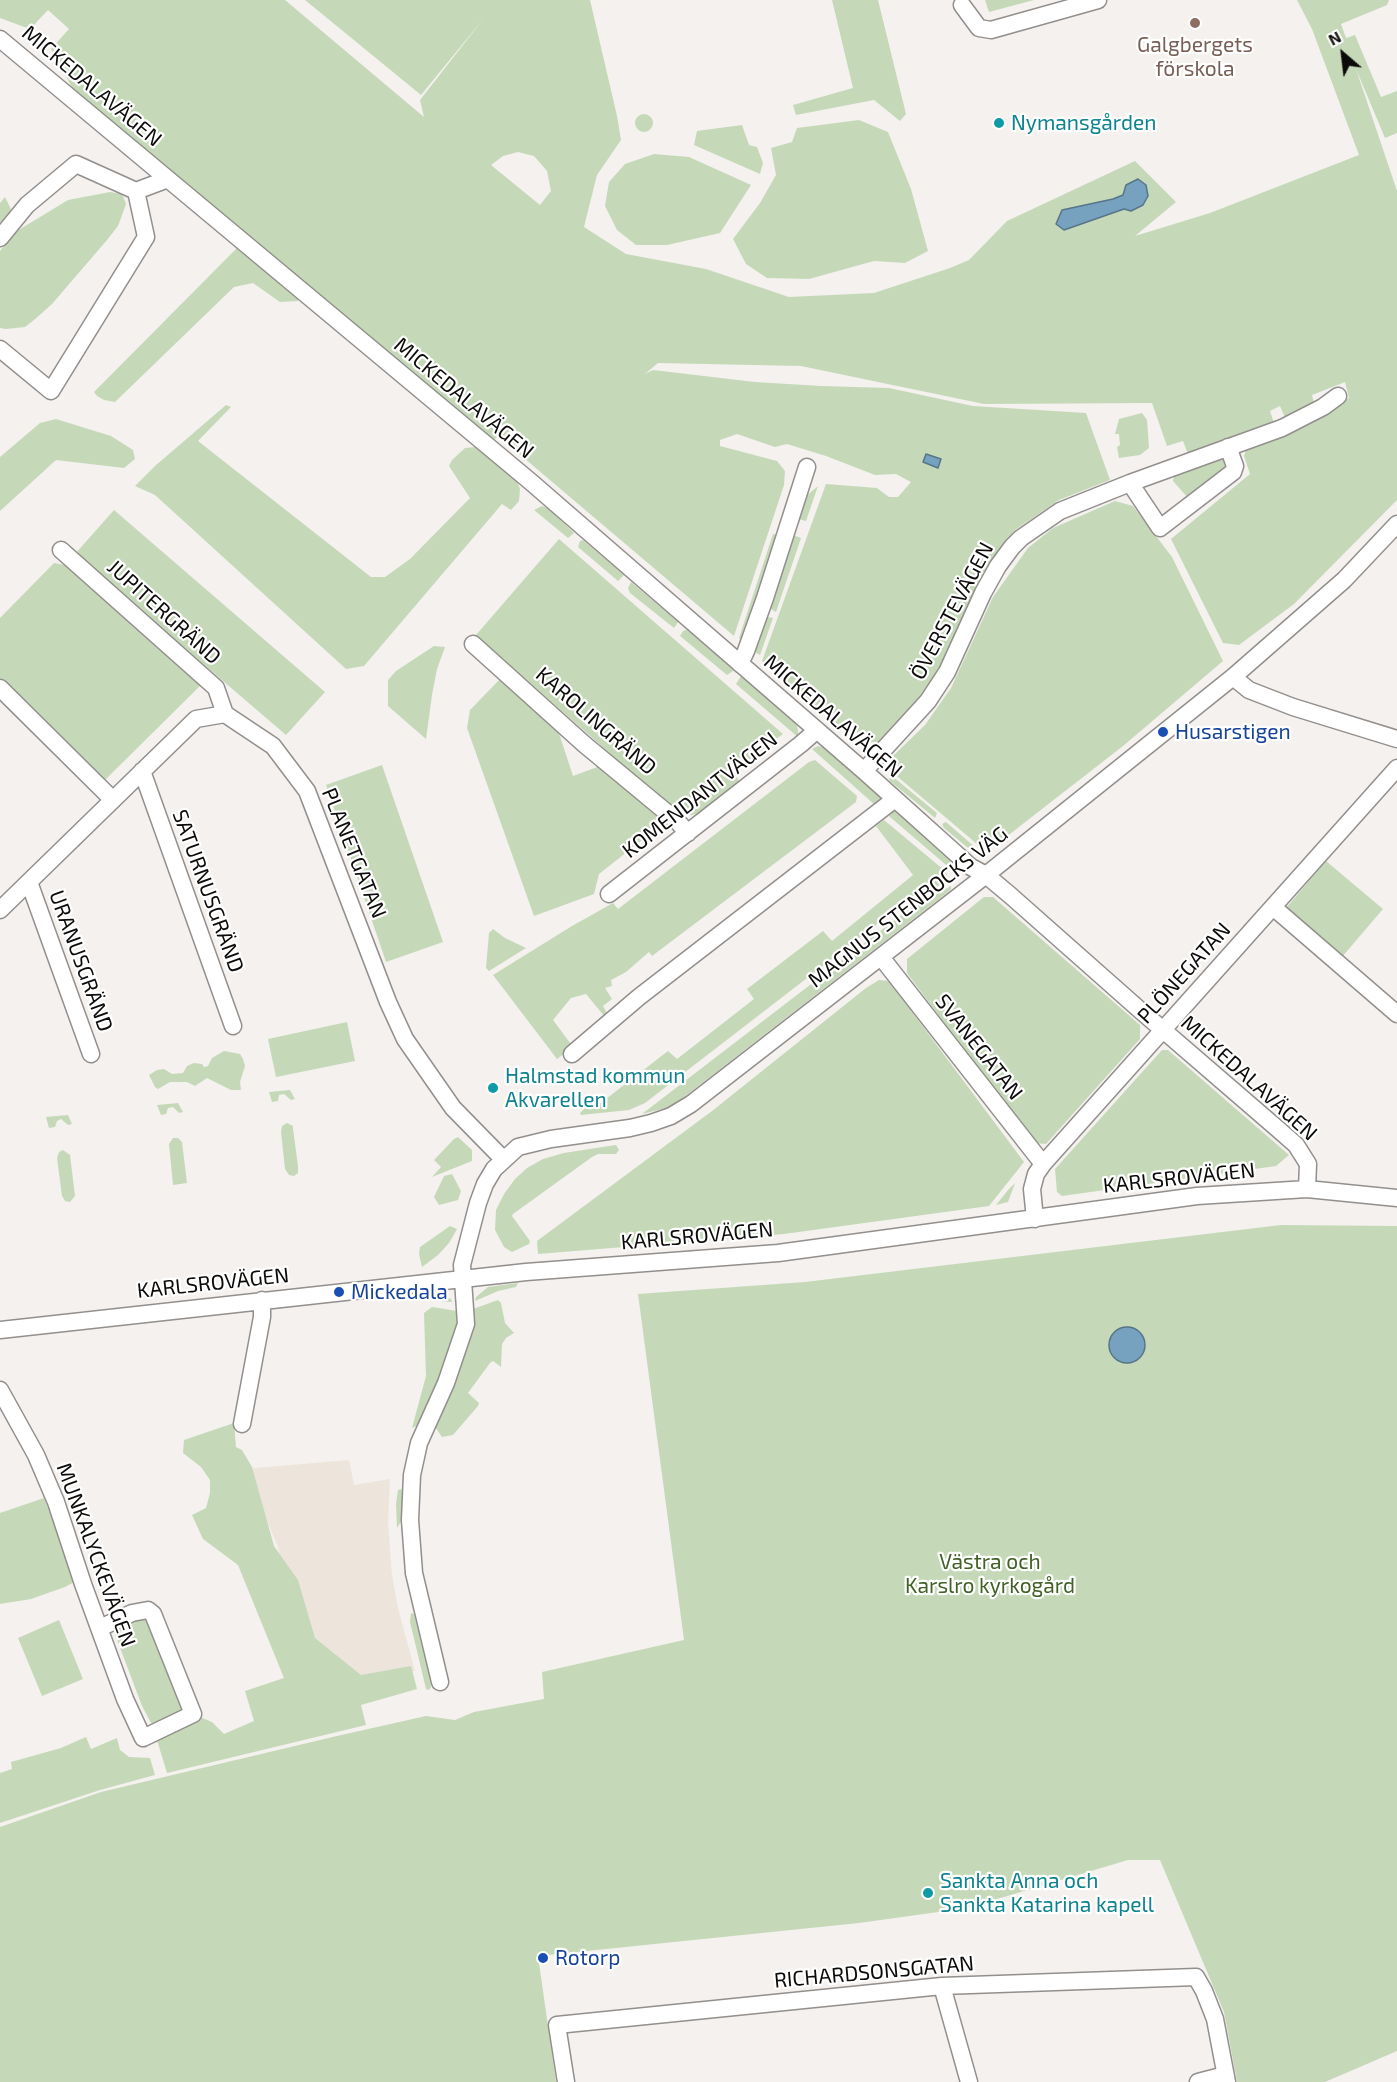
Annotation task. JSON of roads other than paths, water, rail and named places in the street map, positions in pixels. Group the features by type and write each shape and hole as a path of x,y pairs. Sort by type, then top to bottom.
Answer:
{"street":[{"path":"962,5 979,28 991,30 1098,0"},
{"name":"MICKEDALAVÄGEN","path":"0,39 531,482 971,867 986,875 1296,1145 1308,1164 1307,1189"},
{"path":"0,238 27,205 76,164 136,191 168,179"},
{"path":"0,349 51,391 146,237 136,191"},
{"name":"ÖVERSTEVÄGEN","path":"864,771 928,701 947,672 983,593 1011,547 1039,524 1060,511 1130,483 1302,419 1338,396"},
{"path":"1130,483 1160,528 1233,472 1235,466 1228,447"},
{"path":"740,664 761,608 807,466"},
{"name":"MAGNUS STENBOCKS VÄG","path":"440,1682 414,1573 410,1520 412,1475 419,1443 446,1383 466,1324 464,1256 478,1203 489,1177 503,1159 518,1147 528,1144 630,1128 671,1116 691,1104 986,875 1233,677 1344,580 1397,524"},
{"name":"JUPITERGRÄND","path":"61,550 216,688 225,714"},
{"name":"KAROLINGRÄND","path":"473,644 584,744 677,821 688,833"},
{"path":"1233,677 1249,690 1272,699 1397,739"},
{"path":"0,688 113,800"},
{"path":"3,900 29,882 196,718 225,714"},
{"name":"PLANETGATAN","path":"225,714 273,746 307,791 388,1002 405,1039 453,1108 503,1159"},
{"name":"KOMENDANTVÄGEN","path":"609,894 817,730"},
{"name":"PLÖNEGATAN","path":"1035,1219 1032,1189 1036,1174 1043,1164 1397,768"},
{"name":"SATURNUSGRÄND","path":"142,771 232,1026"},
{"name":"MICKEDALAVÄGEN","path":"572,1054 639,997 895,799"},
{"name":"URANUSGRÄND","path":"29,882 91,1054"},
{"path":"1273,907 1397,1013"},
{"name":"SVANEGATAN","path":"881,957 1043,1164"},
{"name":"KARLSROVÄGEN","path":"0,1330 526,1272 778,1253 1197,1196 1307,1189 1397,1198"},
{"path":"242,1424 262,1317 262,1300"},
{"name":"MUNKALYCKEVÄGEN","path":"0,1390 36,1455 56,1502 100,1628 125,1699 143,1738 193,1714 156,1621 148,1610 132,1613 100,1628"},
{"name":"RICHARDSONSGATAN","path":"566,2082 557,2025 942,1986 1196,1977 1215,2019 1226,2078"},
{"path":"942,1986 969,2082"},
{"path":"1198,2082 1226,2078"}],"water":[{"path":"1138,179 1146,185 1148,196 1143,205 1131,211 1124,209 1064,230 1056,224 1062,210 1123,195 1126,185"},
{"path":"926,454 941,459 938,468 923,462"},
{"path":"1127,1327 1139,1333 1145,1345 1139,1357 1127,1363 1115,1357 1109,1345 1115,1333"}],"place":[{"name":"Galgbergets förskola","path":"1195,23"},
{"name":"Nymansgården","path":"999,123"},
{"name":"Husarstigen","path":"1163,732"},
{"name":"Halmstad kommun Akvarellen","path":"493,1088"},
{"name":"Mickedala","path":"339,1292"},
{"name":"Sankta Anna och Sankta Katarina kapell","path":"928,1893"},
{"name":"Rotorp","path":"543,1958"}],"park label":[{"name":"Västra och Karslro kyrkogård","path":"990,1574"}]}
